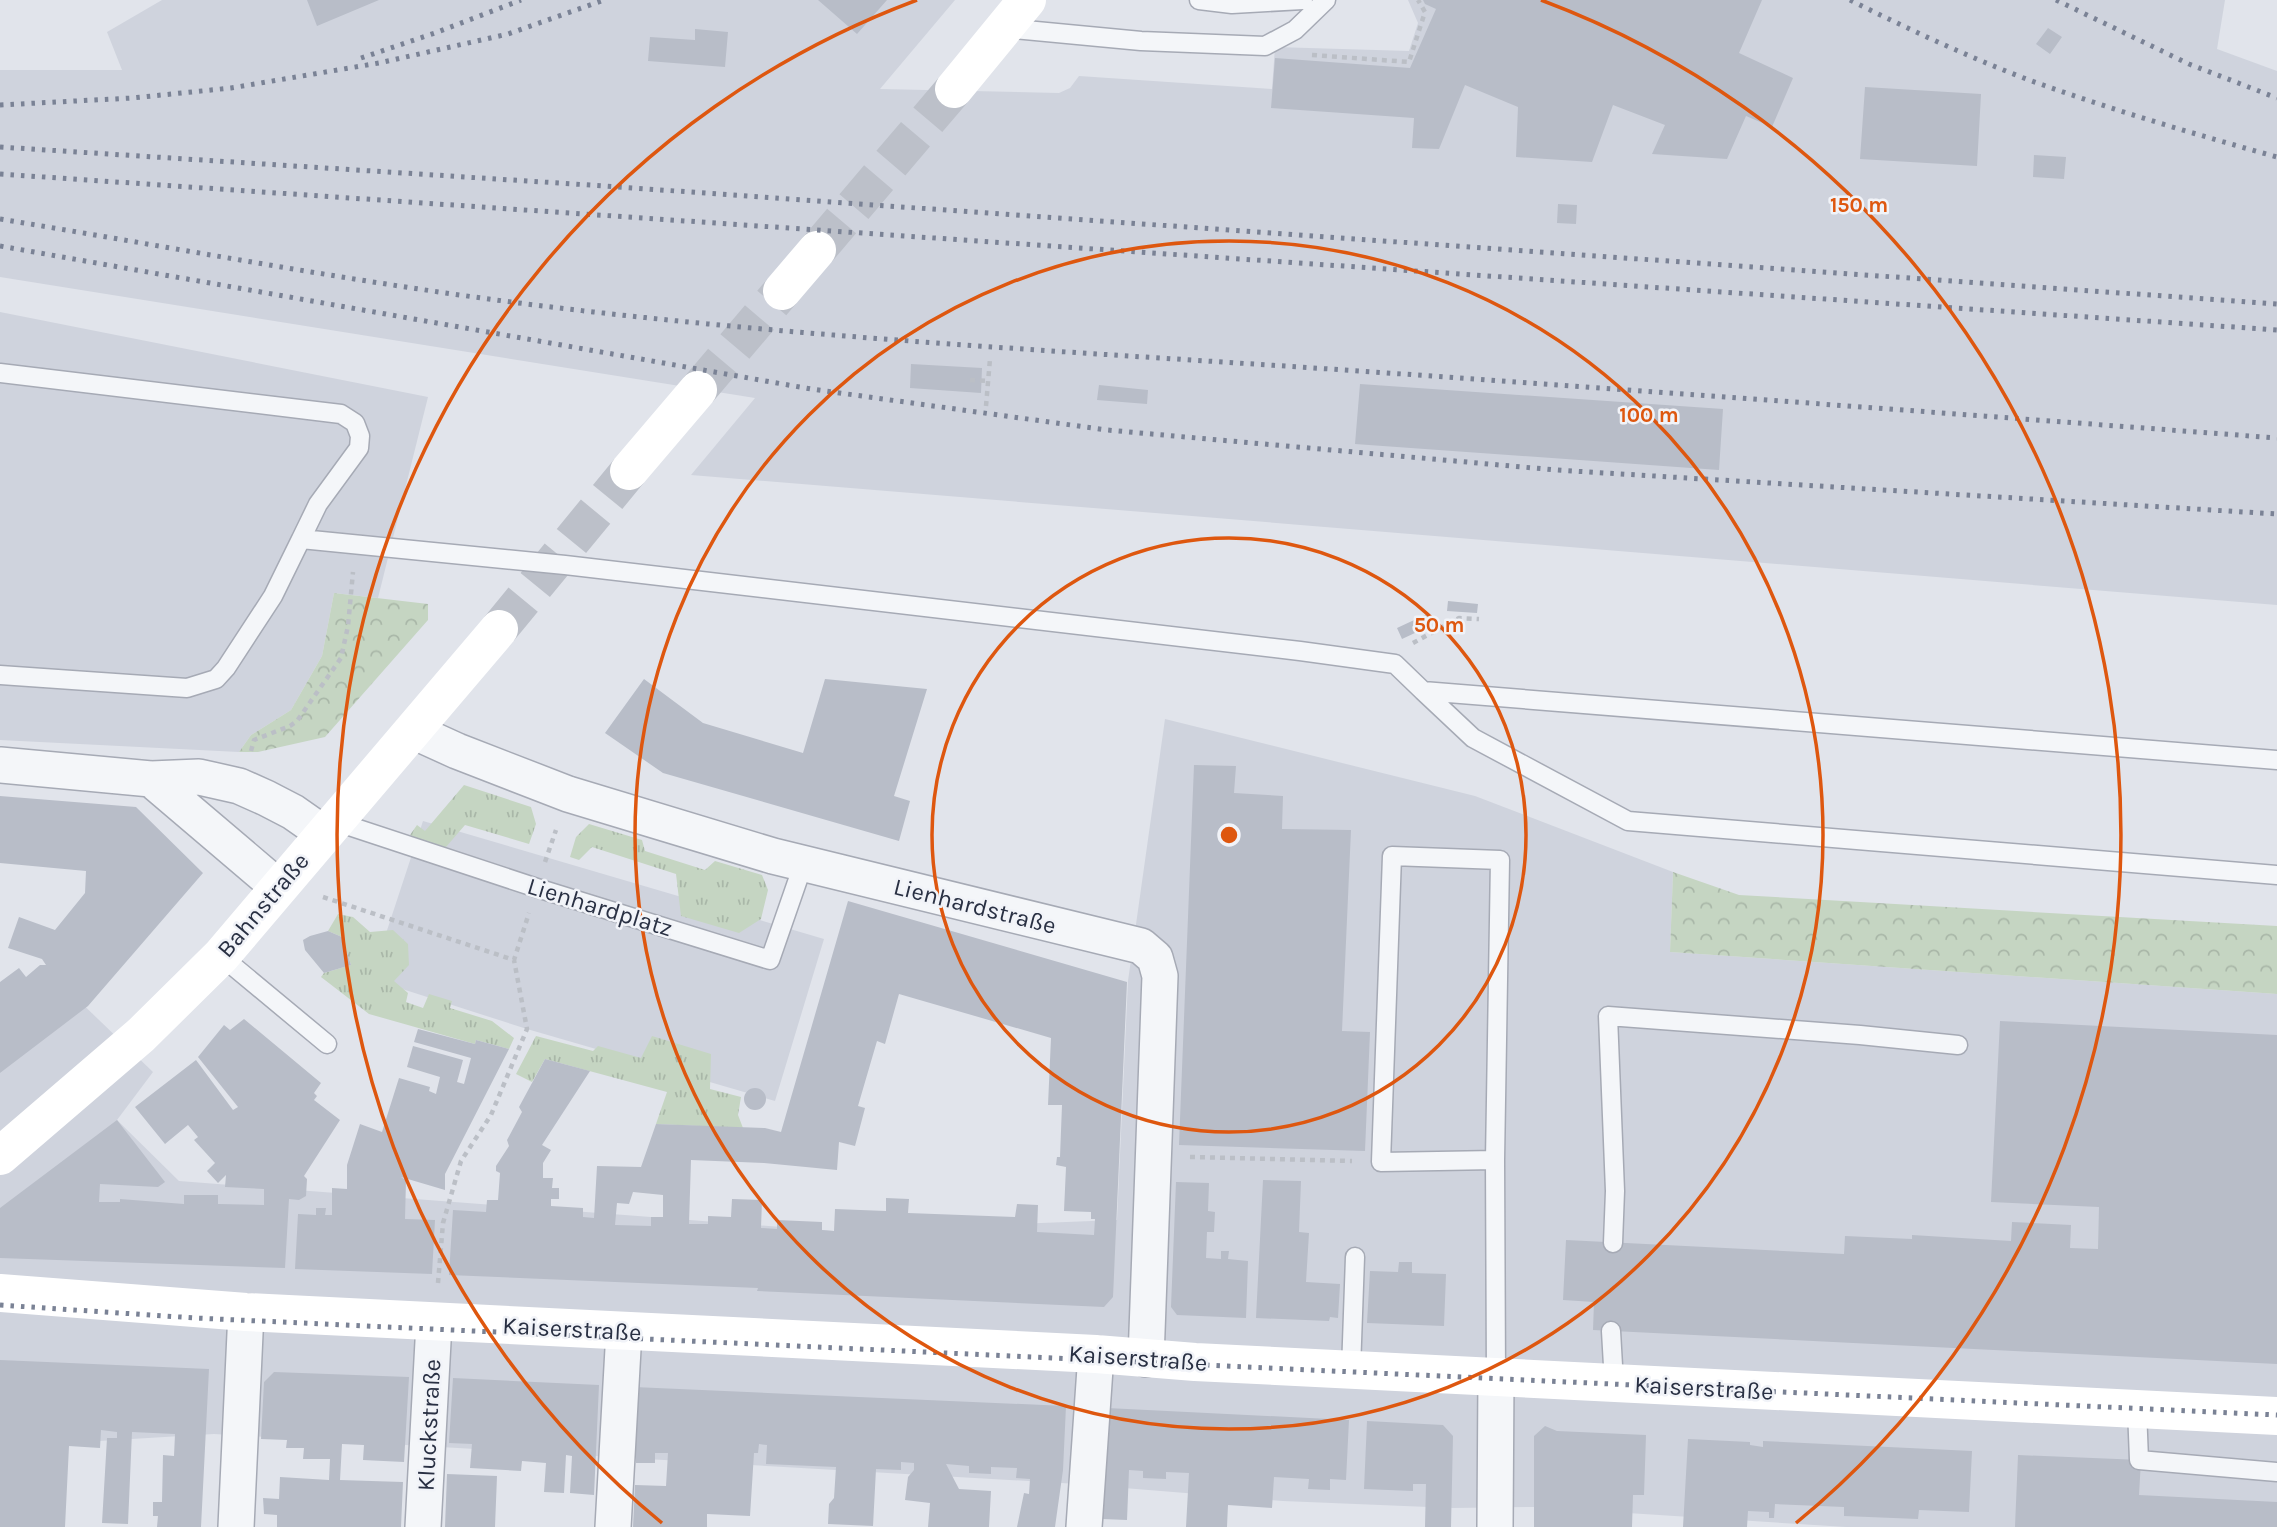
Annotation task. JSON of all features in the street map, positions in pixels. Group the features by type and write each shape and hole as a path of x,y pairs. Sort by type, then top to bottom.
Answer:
{"main road":[{"path":"954,89 1015,14"},
{"path":"782,291 817,250"},
{"path":"629,471 698,390"},
{"name":"Bahnstraße","path":"0,1156 141,1035 221,956 499,629"},
{"name":"Kaiserstraße","path":"0,1293 246,1312 2277,1416"}],"street":[{"name":"Lienhardstraße","path":"413,731 568,794 803,864 1141,946 1155,958 1160,976 1146,1359"},
{"path":"0,765 151,779 199,777 239,786 329,827"},
{"path":"151,779 278,887"},
{"path":"236,1527 246,1312"},
{"name":"Kluckstraße","path":"423,1527 434,1322"},
{"path":"613,1527 624,1331"},
{"path":"1084,1527 1096,1354"},
{"path":"1495,1527 1496,1377"}],"lane":[{"path":"1199,0 1232,4 1303,0"},
{"path":"1015,14 1141,41 1265,46 1295,30 1326,0"},
{"path":"0,373 341,415 355,423 360,436 359,448 317,504 273,596 216,679 187,688 0,675"},
{"path":"301,539 565,565 1395,664 1473,738 1628,821 2277,875"},
{"path":"1423,691 2277,760"},
{"name":"Lienhardplatz","path":"329,827 770,960 803,864"},
{"path":"1495,1160 1381,1162 1392,856 1500,860 1495,1160 1496,1377"},
{"path":"221,956 327,1044"},
{"path":"1613,1243 1615,1191 1608,1016 1958,1045"},
{"path":"1351,1370 1355,1257"},
{"path":"1611,1331 1614,1383"},
{"path":"2137,1409 2139,1460 2277,1472"}],"path":[{"path":"1301,54 1409,62 1424,12 1418,0"},
{"path":"986,405 990,359"},
{"path":"970,380 988,381"},
{"path":"250,755 254,740 297,721 341,658 348,626 352,584"},
{"path":"1395,664 1405,647 1460,618 1479,619"},
{"path":"434,1322 443,1223 461,1161 491,1115 527,1029 514,960 555,835"},
{"path":"368,913 514,960"},
{"path":"1179,1156 1381,1162"}],"shaded area":[{"path":"162,0 955,0 880,89 1059,93 1070,88 1079,76 1272,89 1275,47 1409,51 1418,23 1408,0 2225,0 2217,49 2277,71 2277,605 691,475 755,398 0,277 0,70 122,70 107,32"},
{"path":"0,312 428,397 378,598 334,593 322,656 291,710 251,735 239,752 0,740"},
{"path":"1165,719 1475,796 1673,872 1670,952 2277,994 2277,1527 1846,1527 1534,1507 1453,1508 1283,1501 1062,1483 214,1434 0,1447 0,1002 44,967 153,1072 117,1120 179,1181 834,1231 1117,1220 1128,981"},
{"path":"423,821 824,939 775,1101 527,1029 371,979"}],"green space":[{"path":"334,593 428,604 428,620 325,737 258,752 239,752 251,735 291,710 322,656"},
{"path":"464,785 531,807 536,824 529,844 465,825 446,847 423,845 410,835 417,825 425,831"},
{"path":"589,824 642,840 645,851 705,870 715,861 762,875 768,890 761,919 739,933 681,916 676,874 592,847 579,860 570,857 576,837"},
{"path":"1673,872 1739,895 2277,926 2277,994 1670,952"},
{"path":"338,914 353,917 370,932 393,930 408,944 409,965 394,981 408,993 406,1002 423,1008 429,994 452,1001 450,1008 492,1021 514,1038 509,1049 476,1040 475,1044 369,1014 321,977 324,973 351,965 342,937 328,931"},
{"path":"536,1036 593,1051 598,1046 641,1058 652,1036 711,1054 710,1089 741,1097 738,1115 743,1128 656,1124 667,1092 545,1059 532,1082 516,1074"}],"building":[{"path":"307,0 379,0 317,26"},
{"path":"818,0 887,0 857,34"},
{"path":"1423,0 1762,0 1739,53 1793,78 1772,127 1746,116 1727,159 1652,154 1665,125 1613,105 1592,162 1516,157 1518,107 1465,85 1439,149 1412,148 1414,118 1271,108 1275,58 1410,68 1436,9 1425,4"},
{"path":"2048,28 2062,37 2050,54 2036,44"},
{"path":"695,29 728,32 725,67 648,61 650,37 695,40"},
{"path":"1865,87 1981,94 1977,166 1860,159"},
{"path":"2034,155 2066,157 2064,179 2033,177"},
{"path":"1558,204 1577,205 1576,224 1557,223"},
{"path":"911,364 982,368 981,393 910,388"},
{"path":"1360,384 1723,409 1719,470 1355,444"},
{"path":"1099,385 1148,390 1147,404 1097,400"},
{"path":"1448,601 1478,604 1477,613 1447,611"},
{"path":"1427,614 1432,625 1402,639 1397,628"},
{"path":"644,679 703,723 803,753 825,679 927,689 894,796 910,801 899,841 663,773 605,733"},
{"path":"1194,765 1236,766 1234,793 1283,796 1282,829 1351,830 1342,1031 1370,1032 1365,1151 1179,1145"},
{"path":"0,796 136,807 203,873 88,1006 0,1073 0,982 19,968 26,977 40,965 46,965 42,959 8,948 19,917 55,930 85,893 86,871 0,863"},
{"path":"848,901 1127,982 1113,1297 1104,1307 449,1275 453,1210 486,1212 487,1200 498,1200 500,1173 496,1171 496,1166 509,1146 507,1140 522,1112 519,1107 545,1059 590,1071 542,1145 551,1150 543,1163 543,1178 553,1178 552,1188 559,1188 559,1199 551,1199 551,1206 583,1208 583,1217 594,1218 597,1166 641,1167 656,1124 765,1128 781,1132","holes":["899,994 1051,1038 1048,1105 1062,1105 1060,1157 1057,1157 1056,1165 1066,1167 1064,1211 1091,1212 1091,1219 1095,1219 1094,1235 1037,1232 1038,1205 1017,1204 1015,1217 908,1213 909,1199 886,1198 886,1211 835,1209 834,1231 822,1230 822,1222 777,1220 777,1229 761,1228 762,1200 732,1199 731,1217 708,1216 708,1224 689,1224 691,1160 837,1170 839,1142 855,1146 865,1108 858,1106 877,1041 885,1044","633,1192 663,1195 663,1217 651,1217 651,1226 615,1225 617,1203 629,1204"]},
{"path":"328,931 342,937 351,965 324,973 305,950 303,940"},
{"path":"244,1019 321,1083 314,1093 317,1096 314,1100 340,1120 304,1176 307,1179 306,1196 299,1200 289,1199 285,1268 0,1258 0,1208 117,1120 165,1182 158,1187 100,1184 99,1202 120,1202 120,1199 184,1204 184,1195 218,1195 218,1204 264,1205 264,1189 225,1187 226,1175 218,1183 207,1171 215,1163 194,1140 198,1137 188,1125 165,1144 135,1107 196,1060 233,1110 238,1107 198,1057 224,1025 230,1030"},
{"path":"2000,1021 2277,1035 2277,1364 1593,1330 1594,1302 1563,1300 1566,1240 1844,1254 1845,1236 1912,1239 1912,1235 2011,1241 2012,1222 2071,1225 2070,1248 2098,1249 2099,1207 1991,1202"},
{"path":"418,1029 475,1044 476,1040 509,1049 445,1174 445,1190 401,1177 406,1180 405,1219 435,1220 432,1274 295,1269 298,1214 316,1215 316,1208 326,1208 325,1215 332,1215 332,1188 347,1189 347,1165 360,1124 382,1132 399,1078 430,1087 429,1091 436,1094 440,1077 407,1067 413,1046 463,1060 457,1082 464,1084 471,1058 414,1042"},
{"path":"755,1088 763,1091 766,1099 763,1107 755,1110 747,1107 744,1099 747,1091"},
{"path":"1263,1180 1301,1181 1299,1232 1309,1233 1306,1282 1340,1284 1338,1318 1330,1317 1329,1321 1256,1318"},
{"path":"1176,1182 1209,1183 1208,1211 1215,1212 1214,1232 1207,1232 1206,1258 1221,1259 1221,1251 1229,1251 1228,1259 1248,1261 1246,1318 1177,1315 1171,1307"},
{"path":"1399,1262 1412,1262 1412,1273 1446,1274 1444,1326 1367,1323 1370,1271 1398,1272"},
{"path":"0,1360 209,1369 201,1527 157,1527 158,1516 153,1516 153,1502 162,1502 163,1455 174,1456 175,1434 132,1432 128,1524 102,1523 107,1438 117,1438 117,1432 101,1430 100,1448 69,1446 65,1527 0,1527"},
{"path":"274,1372 409,1377 404,1462 363,1460 364,1445 342,1444 340,1480 403,1482 401,1527 277,1527 277,1515 264,1514 263,1498 279,1499 280,1477 329,1480 330,1459 303,1459 304,1448 286,1448 287,1440 261,1439 264,1382"},
{"path":"453,1378 599,1385 594,1495 570,1493 572,1456 566,1455 564,1493 544,1492 546,1463 522,1461 521,1471 470,1468 472,1444 449,1443"},
{"path":"634,1387 1066,1406 1063,1470 1055,1527 1017,1527 1024,1493 1029,1494 1030,1479 1016,1478 1017,1468 991,1467 991,1474 969,1473 969,1466 946,1464 959,1489 991,1491 989,1527 928,1527 930,1503 905,1500 908,1477 914,1470 914,1463 901,1462 901,1470 876,1469 873,1526 828,1524 829,1504 834,1498 836,1467 766,1464 767,1445 759,1444 758,1453 754,1453 750,1516 707,1514 707,1527 633,1527 635,1485 666,1486 668,1453 655,1453 655,1463 636,1463"},
{"path":"1107,1408 1349,1420 1346,1480 1330,1479 1330,1490 1308,1489 1309,1479 1274,1477 1272,1508 1228,1505 1227,1527 1186,1527 1189,1473 1166,1472 1166,1479 1143,1478 1143,1471 1129,1470 1127,1520 1102,1519"},
{"path":"1367,1421 1443,1425 1453,1436 1451,1527 1425,1527 1426,1484 1413,1484 1413,1491 1364,1489"},
{"path":"1545,1426 1557,1431 1646,1435 1644,1495 1633,1495 1632,1527 1534,1527 1534,1436"},
{"path":"1688,1439 1750,1442 1750,1445 1763,1447 1763,1441 1972,1451 1969,1512 1919,1510 1918,1519 1844,1516 1844,1507 1775,1504 1774,1518 1769,1518 1769,1512 1748,1511 1747,1527 1683,1527"},
{"path":"2018,1455 2141,1460 2139,1495 2277,1502 2277,1527 2015,1527"},
{"path":"447,1474 497,1476 495,1527 445,1527"}],"tunnel":[{"path":"817,250 954,89"},
{"path":"698,390 782,291"},
{"path":"499,629 629,471"}],"railway":[{"path":"361,58 521,0"},
{"path":"0,105 132,98 231,88 379,63 508,34 604,0"},
{"path":"1850,0 2021,77 2148,120 2277,157"},
{"path":"2056,0 2189,64 2277,98"},
{"path":"0,147 605,186 2277,304"},
{"path":"0,174 2277,330"},
{"path":"0,219 426,290 667,320 963,345 1588,387 2277,438"},
{"path":"0,246 811,389 1107,430 1556,470 2277,514"},
{"path":"0,1305 195,1318 2277,1415"}]}
